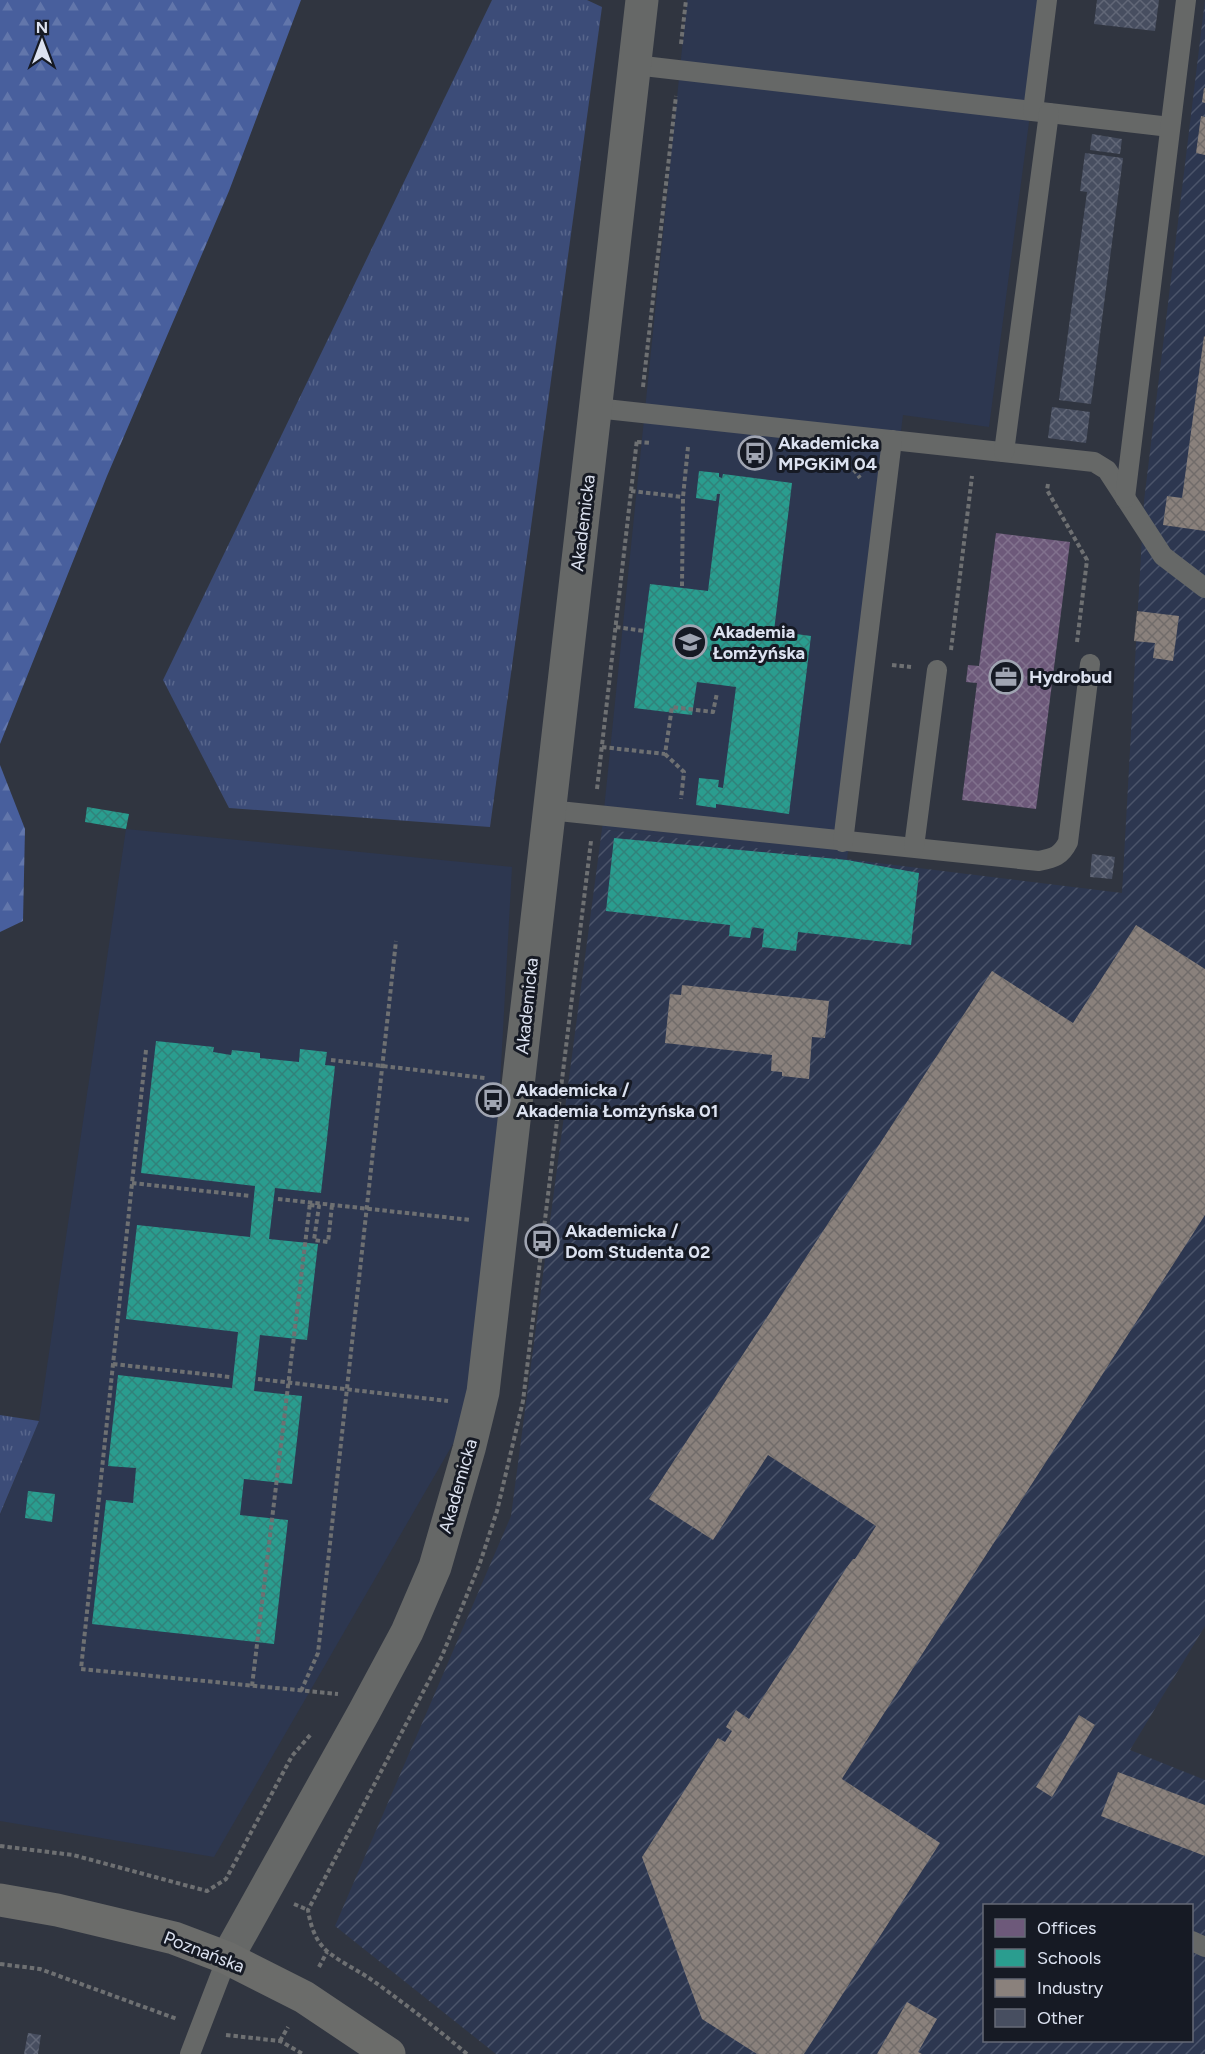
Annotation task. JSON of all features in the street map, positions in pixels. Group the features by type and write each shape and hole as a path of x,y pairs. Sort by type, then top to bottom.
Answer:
{"main road":[{"name":"Poznańska","path":"0,1900 57,1910 174,1938 227,1958 304,1997 388,2054"}],"street":[{"name":"Akademicka","path":"227,1958 407,1632 435,1567 483,1392 642,0"}],"lane":[{"path":"1004,452 1041,112 1047,0"},
{"path":"1125,498 1186,0"},
{"path":"635,66 1170,127"},
{"path":"596,408 1094,462 1107,470 1164,556 1205,588"},
{"path":"843,842 892,440"},
{"path":"549,810 1039,861 1051,858 1063,852 1068,842 1090,664"},
{"path":"914,847 937,670"},
{"path":"190,2054 227,1958"}],"path":[{"path":"657,444 637,442 686,0"},
{"path":"678,446 699,448"},
{"path":"682,586 682,497 688,447"},
{"path":"831,461 847,466 855,471 862,480"},
{"path":"962,475 983,477"},
{"path":"864,662 948,672 972,476"},
{"path":"1038,482 1048,483 1047,490 1087,560 1075,663 1090,664"},
{"path":"631,491 682,497"},
{"path":"616,627 644,631"},
{"path":"665,754 672,707 712,712 717,693"},
{"path":"602,747 665,754 684,772 680,809"},
{"path":"301,1691 318,1653 396,941"},
{"path":"146,1050 81,1669 342,1695 337,1703"},
{"path":"331,1060 495,1079"},
{"path":"132,1183 250,1196"},
{"path":"278,1199 319,1206 314,1240 328,1242 332,1205"},
{"path":"310,1204 479,1221"},
{"path":"252,1686 310,1204"},
{"path":"113,1364 230,1377"},
{"path":"258,1380 454,1402"},
{"path":"0,1846 73,1855 207,1891 226,1879 292,1756 314,1731"},
{"path":"348,1963 417,2013 467,2054"},
{"path":"0,1964 40,1969 219,2034 253,2036 280,2041 303,2054"}],"shaded area":[{"path":"687,0 1045,0 989,427 903,415 847,860 602,829"},
{"path":"1205,0 1205,1626 1130,1750 1205,1780 1205,2054 496,2054 335,1926 511,1516 602,829 1122,893 1144,501"},
{"path":"126,829 512,867 483,1392 214,1857 0,1821 0,1515 39,1421"}],"green space":[{"path":"0,0 301,0 229,191 107,476 0,744"},
{"path":"492,0 587,0 602,7 490,827 229,808 163,680"},
{"path":"0,765 25,829 23,921 0,932"},
{"path":"0,1415 39,1421 0,1514"}],"building: Offices":[{"path":"996,533 1070,542 1036,809 962,800 977,683 966,682 968,665 979,666"}],"building: Schools":[{"path":"699,471 719,473 719,477 722,478 723,474 792,483 774,631 811,636 789,814 716,804 716,808 696,805 699,778 719,780 718,787 723,788 736,687 697,682 692,715 634,708 650,584 708,591 720,494 717,494 716,501 696,498"},
{"path":"87,807 129,814 126,829 85,822"},
{"path":"614,838 847,860 919,873 911,945 798,932 796,951 762,947 764,929 752,927 750,938 729,936 730,925 606,911"},
{"path":"156,1041 214,1047 213,1052 231,1055 232,1050 260,1053 260,1058 299,1062 300,1049 327,1052 325,1065 335,1066 321,1193 275,1188 269,1239 318,1244 307,1340 260,1335 254,1391 302,1396 292,1484 244,1479 240,1515 288,1520 274,1644 92,1624 106,1500 133,1503 136,1468 108,1466 118,1375 232,1388 238,1332 126,1319 137,1225 250,1237 255,1186 141,1173"},
{"path":"28,1491 55,1494 52,1522 25,1518"}],"building: Industry":[{"path":"1205,88 1205,103 1202,102"},
{"path":"1201,116 1205,117 1205,155 1196,153"},
{"path":"1204,336 1205,531 1163,525 1167,496 1182,498"},
{"path":"1137,611 1179,616 1173,661 1153,658 1155,643 1134,641"},
{"path":"1136,925 1205,969 1205,1215 842,1779 940,1843 804,2054 757,2054 702,2019 642,1857 718,1738 725,1742 732,1731 726,1727 736,1710 749,1719 876,1526 768,1455 713,1540 649,1499 992,971 1073,1023"},
{"path":"682,985 829,1001 825,1038 812,1037 809,1079 782,1076 782,1072 771,1071 772,1055 665,1043 670,994 681,995"},
{"path":"1079,1715 1095,1725 1052,1797 1036,1787"},
{"path":"1118,1772 1205,1805 1205,1856 1101,1816"},
{"path":"907,2002 937,2019 918,2052 922,2054 877,2054"}],"building: Other":[{"path":"1097,0 1159,0 1155,31 1094,24"},
{"path":"1092,134 1122,139 1120,154 1090,150"},
{"path":"1085,153 1123,158 1091,404 1059,400 1087,192 1080,191"},
{"path":"1052,407 1090,412 1086,443 1048,438"},
{"path":"1092,854 1115,857 1112,879 1090,877"},
{"path":"28,2033 41,2035 38,2054 24,2054"}],"place":[{"name":"Akademicka MPGKiM 04","path":"755,453"},
{"name":"Akademia Łomżyńska","path":"690,642"},
{"name":"Hydrobud","path":"1006,677"},
{"name":"Akademicka / Akademia Łomżyńska 01","path":"493,1100"},
{"name":"Akademicka / Dom Studenta 02","path":"542,1241"}]}
